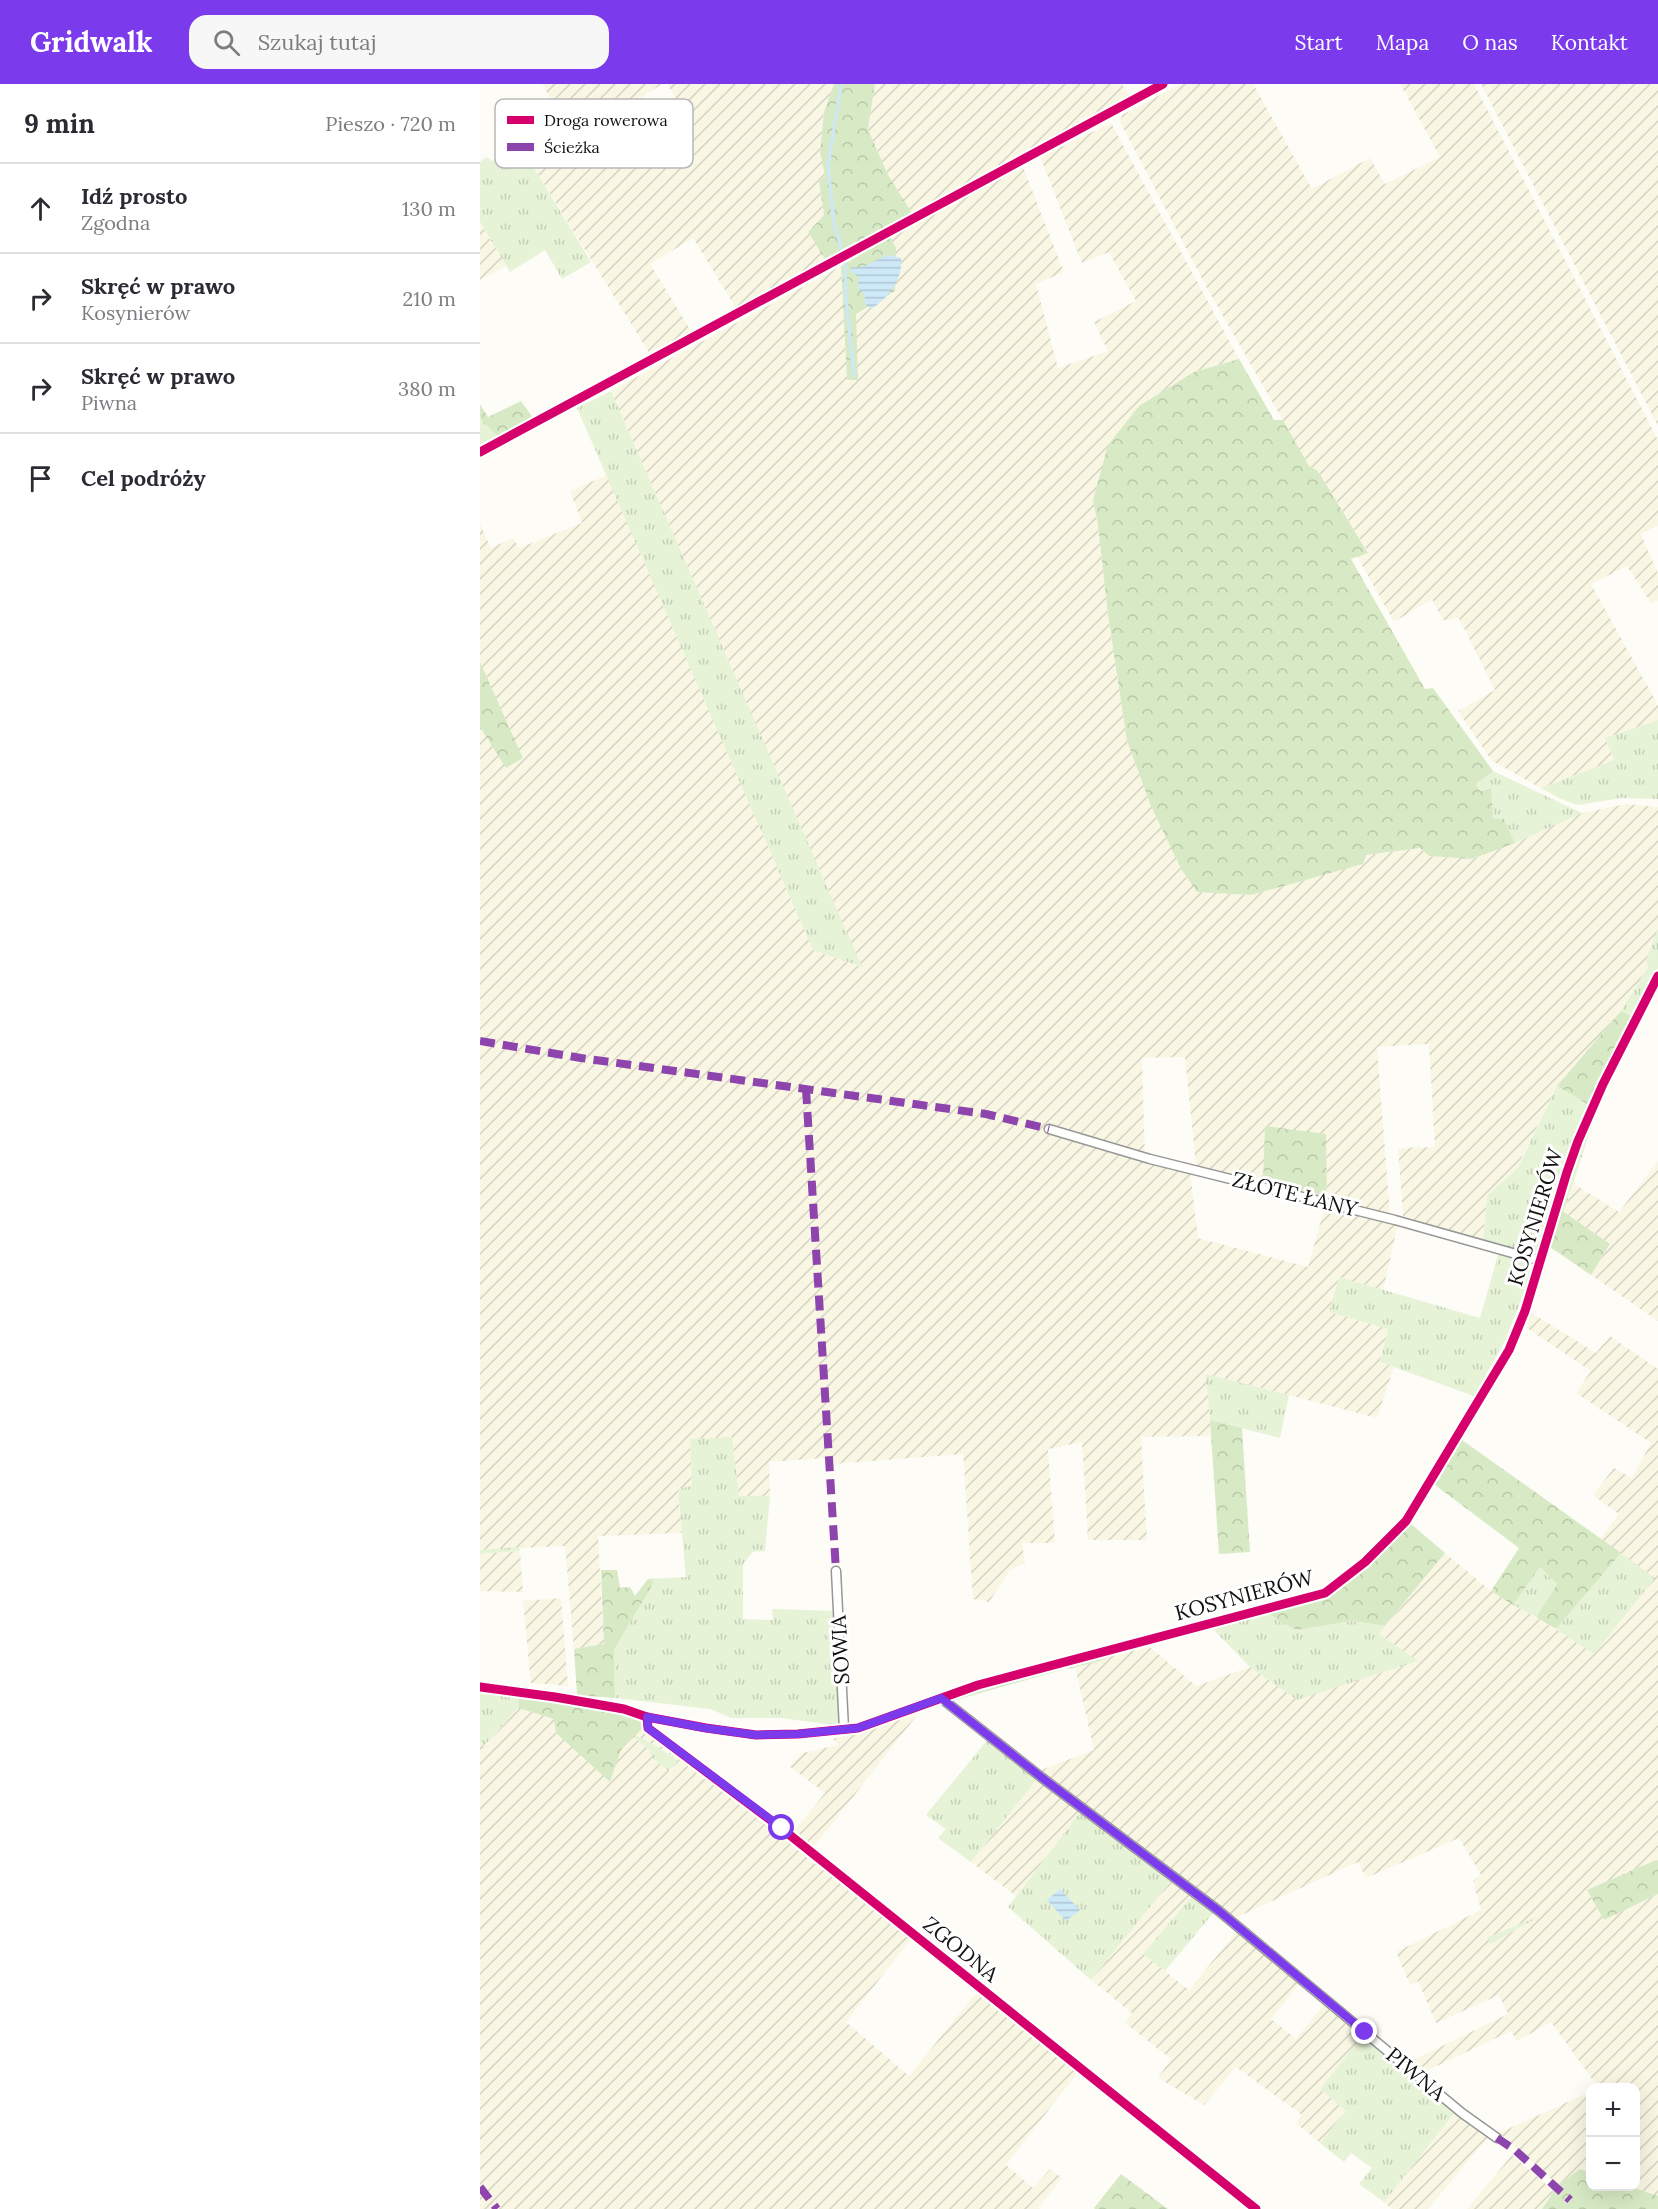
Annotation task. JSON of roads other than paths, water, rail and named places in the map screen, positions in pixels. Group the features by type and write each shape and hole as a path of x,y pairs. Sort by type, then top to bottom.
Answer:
{"street":[{"path":"480,452 1163,84"},
{"name":"KOSYNIERÓW","path":"480,1687 624,1709 647,1717 756,1735 844,1730 858,1728 941,1698 1070,1659 1325,1593 1365,1562 1406,1521 1509,1350 1525,1311 1578,1141 1603,1084 1658,976"},
{"name":"ZŁOTE ŁANY","path":"1048,1129 1150,1158 1395,1220 1541,1261"},
{"name":"SOWIA","path":"836,1570 844,1730"},
{"name":"PIWNA","path":"941,1698 1041,1777 1219,1911 1453,2105 1497,2138"},
{"name":"ZGODNA","path":"647,1717 648,1728 782,1828 1256,2209"}],"water":[{"path":"890,255 901,258 900,274 894,288 871,309 865,304 865,295 858,288 859,277 850,271 851,267 862,267"},
{"path":"1060,1889 1080,1910 1066,1921 1047,1900"}],"waterway":[{"path":"841,84 828,166 834,224 842,250"},
{"path":"845,262 846,299 854,376"}]}
